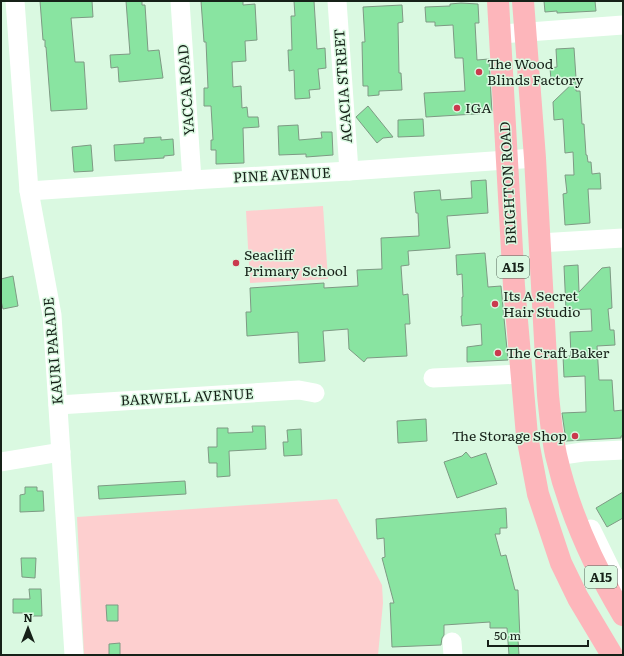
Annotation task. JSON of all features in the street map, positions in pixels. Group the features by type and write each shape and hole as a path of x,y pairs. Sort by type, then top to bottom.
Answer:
{"main road":[{"name":"BRIGHTON ROAD","path":"498,1 514,286 527,436 531,460 538,494 561,563 578,598 612,655"},
{"name":"BRIGHTON ROAD","path":"523,1 535,158 548,395 556,456"},
{"name":"A15","path":"556,456 566,491 583,537 607,587 623,614"}],"street":[{"name":"KAURI PARADE","path":"15,1 29,191 52,315 74,655"},
{"name":"YACCA ROAD","path":"180,1 192,180"},
{"name":"ACACIA STREET","path":"337,1 348,171"},
{"path":"500,34 623,26"},
{"name":"PINE AVENUE","path":"29,191 535,158"},
{"path":"539,243 623,238"},
{"path":"433,378 522,374"},
{"name":"BARWELL AVENUE","path":"58,405 300,390 315,393"},
{"path":"556,456 583,452 623,450"},
{"path":"1,462 61,452"},
{"path":"591,529 612,572 623,590"}],"shaded area":[{"path":"323,206 328,279 250,283 246,211"},
{"path":"337,499 382,585 383,603 378,655 84,655 77,517"}],"building":[{"path":"40,1 92,1 93,17 71,18 75,62 84,62 87,109 51,111 46,47 45,40 43,40"},
{"path":"126,1 142,1 142,5 145,5 148,51 159,50 163,78 119,82 118,67 111,68 110,55 130,54"},
{"path":"201,1 243,1 243,5 255,4 257,40 245,41 246,61 232,62 233,87 241,86 242,108 247,107 248,117 258,117 259,127 243,128 244,163 216,164 216,150 211,150 211,140 213,140 211,106 204,106 204,88 208,88 206,42 204,42"},
{"path":"294,1 314,1 317,49 325,48 326,68 318,69 320,89 309,90 310,98 295,99 294,70 289,71 288,50 292,50 291,16 295,16"},
{"path":"544,1 595,1 596,11 557,13 557,11 545,12"},
{"path":"450,4 478,4 479,23 475,23 477,60 489,59 492,113 426,117 424,93 465,91 463,58 455,58 453,25 435,26 435,22 426,22 425,7 450,6"},
{"path":"402,5 403,22 398,23 399,73 401,73 402,90 379,91 379,95 368,96 368,86 363,86 362,42 365,42 363,7"},
{"path":"574,48 576,78 551,80 550,68 557,67 556,49"},
{"path":"576,80 576,91 580,91 586,155 588,162 591,162 592,174 600,173 601,189 588,189 590,223 565,225 563,194 567,193 565,175 574,175 573,152 565,153 563,119 554,120 553,102"},
{"path":"368,106 393,137 383,138 377,143 356,117"},
{"path":"423,119 424,136 398,137 398,120"},
{"path":"298,125 299,140 322,138 321,132 332,132 333,155 306,157 306,154 279,155 278,126"},
{"path":"161,137 161,140 173,139 174,155 164,156 164,158 115,161 114,145 144,143 144,138"},
{"path":"91,145 93,171 74,172 72,147"},
{"path":"486,180 488,213 447,216 450,248 408,251 409,265 401,266 403,295 408,294 410,324 405,324 407,356 367,358 364,362 349,349 348,329 323,331 325,361 299,363 298,332 247,336 246,312 251,312 250,288 324,283 324,288 358,286 357,270 382,269 381,238 419,236 418,213 416,213 414,192 440,190 441,200 472,198 471,181"},
{"path":"485,253 488,287 501,286 508,360 467,362 467,347 482,345 481,324 462,326 462,274 457,275 456,255"},
{"path":"578,265 579,292 602,268 610,267 612,308 608,309 610,330 614,330 615,345 597,346 599,380 612,380 614,411 623,410 623,436 621,436 621,438 566,441 562,413 586,412 585,376 564,377 563,356 571,356 570,332 592,331 591,309 566,310 564,266"},
{"path":"13,276 18,306 3,309 1,301 1,279"},
{"path":"426,419 427,441 398,443 397,421"},
{"path":"252,426 265,426 266,449 229,451 230,476 217,477 217,463 209,463 208,447 217,447 217,428 228,428 228,433 253,432"},
{"path":"301,429 302,455 284,456 283,442 288,442 287,430"},
{"path":"466,452 471,458 486,453 497,484 457,498 444,462 462,456"},
{"path":"185,481 186,494 99,499 98,486"},
{"path":"25,487 37,487 37,491 43,491 44,511 20,512 20,495 25,494"},
{"path":"623,492 623,518 607,527 596,508"},
{"path":"506,508 507,528 500,528 500,534 495,534 501,556 506,555 515,590 518,590 520,640 518,640 519,655 509,655 507,628 490,628 490,622 444,625 444,635 441,645 392,647 390,603 394,603 382,558 385,557 384,538 377,539 376,519"},
{"path":"21,558 36,558 35,578 22,577"},
{"path":"29,589 41,589 42,616 25,616 25,613 13,613 13,599 30,599"},
{"path":"106,605 118,605 118,621 107,621"},
{"path":"120,643 120,655 109,655 109,644"}],"place":[{"name":"The Wood Blinds Factory","path":"479,72"},
{"name":"IGA","path":"457,108"},
{"name":"Seacliff Primary School","path":"236,263"},
{"name":"Its A Secret Hair Studio","path":"495,304"},
{"name":"The Craft Baker","path":"498,353"},
{"name":"The Storage Shop","path":"575,436"}]}
